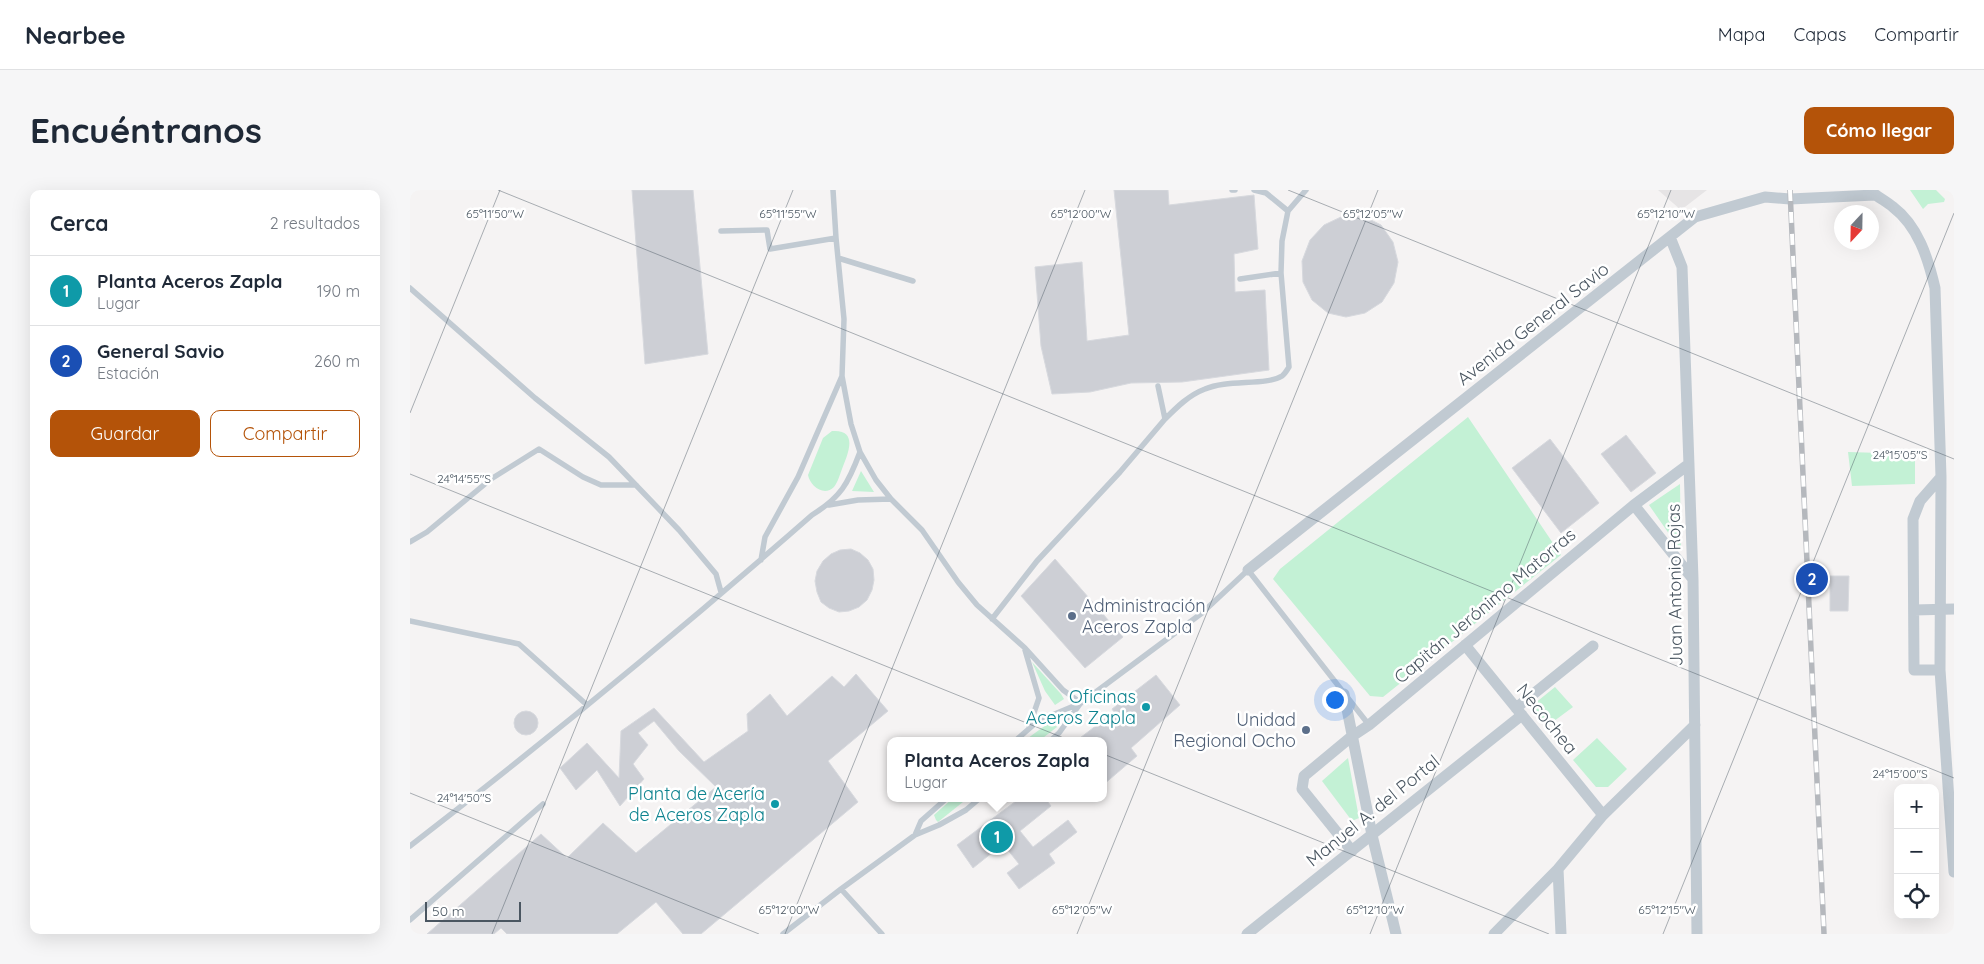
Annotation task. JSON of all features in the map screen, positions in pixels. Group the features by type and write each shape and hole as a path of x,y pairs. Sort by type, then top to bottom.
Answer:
{"street":[{"name":"Avenida General Savio","path":"1248,570 1695,217 1765,193 1790,199 1872,192"},
{"path":"1872,192 1908,221 1929,264 1934,288 1941,477 1940,670 1953,821 1954,872"},
{"name":"Juan Antonio Rojas","path":"1670,237 1682,267 1693,579 1697,934"},
{"name":"Capitán Jerónimo Matorras","path":"1352,851 1302,789 1304,776 1351,737 1369,725 1634,505 1689,464"},
{"path":"1940,670 1914,670 1913,519 1920,501 1941,477"},
{"path":"1634,505 1693,579"},
{"path":"1914,610 1954,609"},
{"name":"Necochea","path":"1465,645 1603,815"},
{"name":"Manuel A. del Portal","path":"1247,934 1372,835 1519,712 1594,646"},
{"path":"1344,694 1351,737 1372,835 1396,934"},
{"path":"1494,934 1558,869 1603,815 1695,725"},
{"path":"1558,869 1561,934"}],"lane":[{"path":"833,190 844,319 842,376 851,424 860,452 876,480 891,499 922,530 958,582 977,605 1025,648 1063,690 1082,703"},
{"path":"1254,190 1266,193 1288,212"},
{"path":"992,619 1037,562 1120,472 1165,419 1189,397 1206,388 1236,382 1271,380 1284,375 1289,366 1281,273 1282,241 1288,212 1306,190"},
{"path":"721,232 767,230 770,249 836,238"},
{"path":"838,258 913,281"},
{"path":"1240,279 1281,273"},
{"path":"410,288 535,398 608,457 679,530 716,574 721,592"},
{"path":"761,560 765,537 798,477 842,376"},
{"path":"1158,386 1165,419"},
{"path":"410,542 427,532 492,478 538,449 583,477 601,485 636,486"},
{"path":"410,846 483,790 761,560 812,515 827,506 842,492 852,474 860,452"},
{"path":"827,506 858,500 891,499"},
{"path":"1054,737 1082,703 1202,613 1248,570 1369,725"},
{"path":"410,621 519,644 586,705"},
{"path":"1025,648 1039,698 1027,730"},
{"path":"1019,737 1046,716 1082,703"},
{"path":"915,835 921,821 942,802"},
{"path":"784,934 841,888 915,835 946,822 975,802"},
{"path":"410,920 544,804"},
{"path":"841,888 882,934"}],"shaded area":[{"path":"1658,190 1707,190 1681,210"}],"green space":[{"path":"1910,190 1936,190 1945,199 1944,202 1928,204 1923,209"},
{"path":"1468,417 1561,555 1383,697 1370,696 1273,579 1280,569"},
{"path":"832,431 840,431 846,434 849,438 849,450 838,480 834,487 826,491 814,486 808,475 823,438"},
{"path":"1848,452 1915,454 1915,484 1852,486"},
{"path":"861,471 874,492 852,491"},
{"path":"1680,484 1681,551 1649,505"},
{"path":"1032,662 1064,699 1055,705 1045,691"},
{"path":"1555,687 1573,707 1546,727 1536,716 1534,704"},
{"path":"1050,722 1053,722 1057,727 1044,737 1029,737"},
{"path":"1597,738 1627,769 1608,787 1596,787 1573,760"},
{"path":"1348,758 1359,818 1352,821 1322,781"},
{"path":"949,802 963,802 938,822 934,815"}],"building":[{"path":"632,190 693,190 708,354 645,364"},
{"path":"1114,190 1168,190 1169,205 1254,195 1258,249 1234,254 1235,292 1265,290 1269,370 1182,382 1131,383 1090,392 1052,394 1041,346 1035,267 1082,262 1087,341 1129,335"},
{"path":"1343,216 1363,216 1381,225 1393,242 1398,262 1394,283 1382,302 1365,313 1346,317 1328,313 1312,300 1303,282 1302,261 1310,240 1324,225"},
{"path":"1626,435 1656,473 1631,492 1601,454"},
{"path":"1550,439 1599,503 1561,533 1512,468"},
{"path":"851,549 860,553 868,560 873,569 874,580 867,600 859,607 839,612 821,602 815,581 817,571 823,561 831,554 840,550"},
{"name":"Administración Aceros Zapla","path":"1055,559 1123,637 1085,668 1021,596"},
{"path":"1830,576 1849,576 1848,611 1830,611"},
{"name":"Planta de Acería de Aceros Zapla","path":"856,674 888,711 828,761 858,802 701,934 683,934 656,902 617,934 507,934 501,928 494,934 427,934 541,834 567,858 603,823 636,853 716,787 679,751 654,721 638,733 648,745 633,764 644,779 620,806 597,770 576,790 560,768 587,743 619,778 621,731 654,708 704,762 748,731 747,714 770,694 787,716 832,676 844,687"},
{"path":"1156,675 1180,705 1131,748 1137,756 1107,782 1107,737 1081,737 1114,712 1112,709"},
{"path":"526,711 535,714 538,723 535,732 526,735 517,732 514,723 517,714"},
{"path":"1015,802 1048,802 1051,806 1020,831 1033,847 1068,820 1077,832 1049,854 1055,863 1019,889 1007,873 1019,864 1003,844 973,868 957,845"}],"railway":[{"path":"1790,190 1824,934"}],"place":[{"name":"General Savio","path":"1812,579"},
{"name":"Administración Aceros Zapla","path":"1072,616"},
{"name":"Oficinas Aceros Zapla","path":"1146,707"},
{"name":"Unidad Regional Ocho","path":"1306,730"},
{"name":"Planta de Acería de Aceros Zapla","path":"775,804"},
{"name":"Planta Aceros Zapla","path":"997,837"}]}
